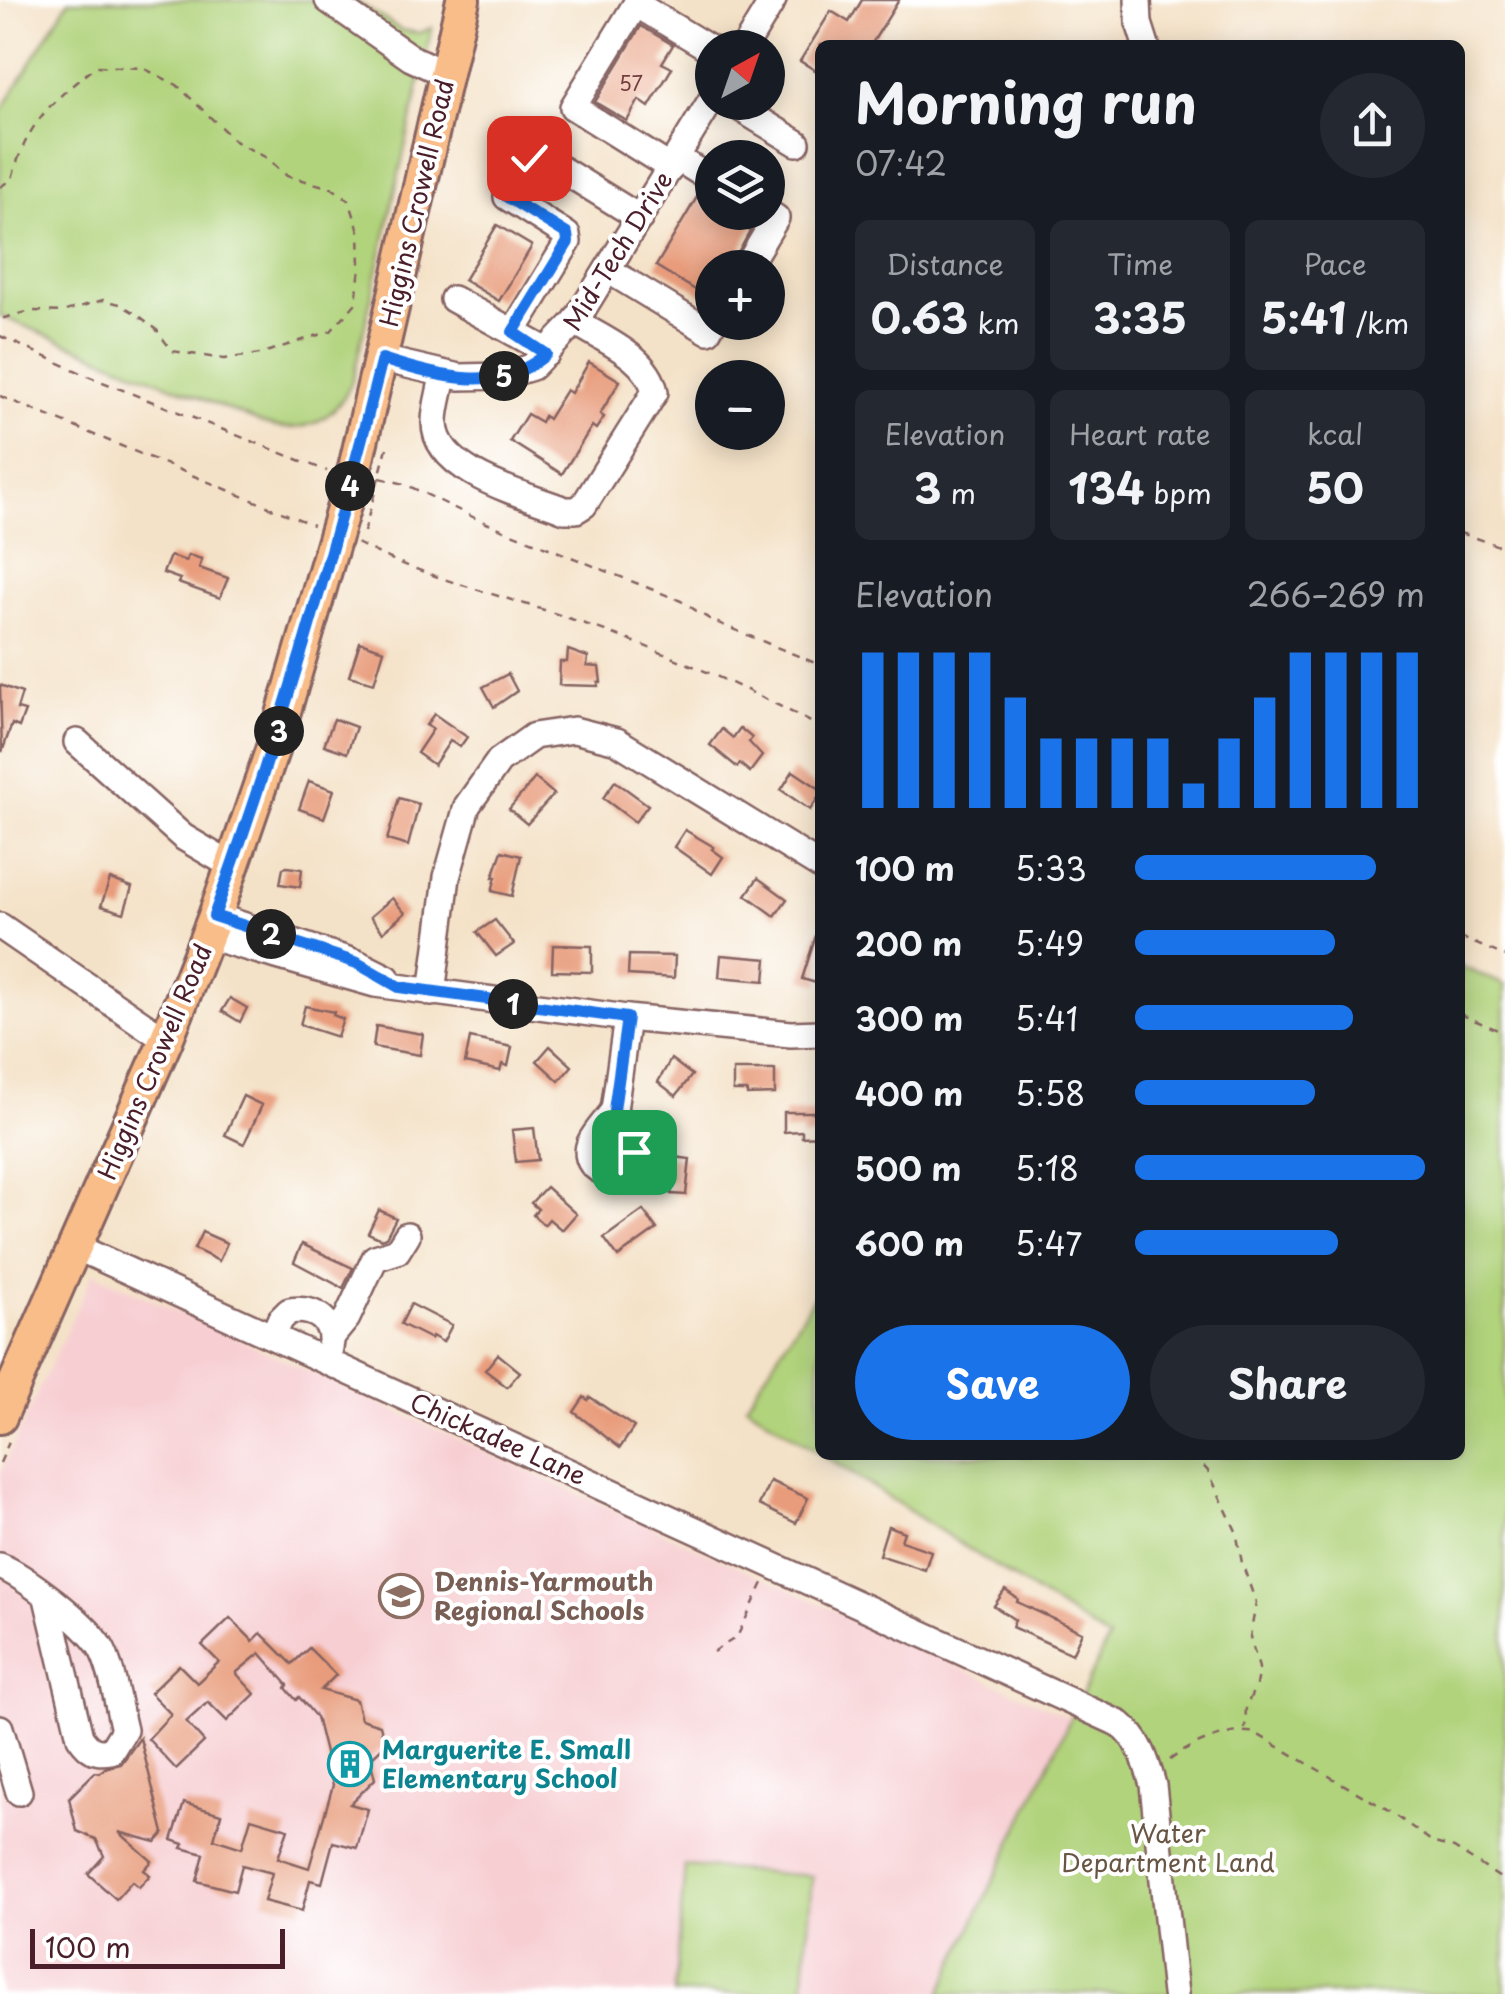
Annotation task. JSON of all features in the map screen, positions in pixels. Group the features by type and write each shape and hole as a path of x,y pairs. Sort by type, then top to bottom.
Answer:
{"main road":[{"name":"Higgins Crowell Road","path":"0,1417 166,1040 211,926 289,698 336,536 366,480 382,359 462,0"}],"street":[{"path":"328,0 410,58 446,74"},
{"path":"755,30 773,0"},
{"path":"1138,0 1144,40"},
{"path":"695,40 636,4 573,107 695,172"},
{"name":"Mid-Tech Drive","path":"382,359 443,375 503,376 532,367 575,322 700,120"},
{"path":"759,120 797,143"},
{"path":"513,332 568,242 567,234 507,197 532,155 540,156 640,218"},
{"path":"608,270 695,323"},
{"path":"453,299 546,354"},
{"path":"443,375 435,424 438,440 451,458 465,470 565,510 576,510 584,506 655,392 652,377 642,364 575,322"},
{"path":"432,993 447,877 467,806 499,762 534,736 574,730 617,741 815,863"},
{"path":"76,742 182,837 232,866"},
{"path":"0,926 166,1040"},
{"path":"211,926 289,951 351,980 627,1018 815,1033"},
{"path":"614,1110 627,1018"},
{"path":"324,1360 374,1258 397,1251 407,1235"},
{"name":"Chickadee Lane","path":"76,1247 1120,1724 1134,1735 1152,1781 1175,1994"},
{"path":"273,1336 284,1315 296,1310 322,1316 333,1335"},
{"path":"0,1566 26,1579 47,1598 102,1649 124,1730 111,1751 89,1750 80,1737 47,1598"},
{"path":"0,1728 20,1792"}],"path":[{"path":"0,187 12,179 19,152 41,114 63,93 96,66 144,68 177,85 236,142 267,158 287,176 332,188 349,200 358,231 360,267 356,303 332,331 260,354 224,359 172,350 156,329 138,315 120,304 103,300 62,312 32,312 0,319"},
{"path":"0,336 90,377 366,480 405,484 479,520 681,601 725,626 815,663"},
{"path":"0,396 278,509 444,582 570,619 682,661 815,725"},
{"path":"1465,536 1505,548"},
{"path":"1465,939 1505,956"},
{"path":"1465,1016 1505,1033"},
{"path":"1198,1460 1208,1471 1236,1531 1256,1602 1250,1637 1259,1668 1246,1708 1244,1730"},
{"path":"713,1652 737,1637 772,1563"},
{"path":"1152,1781 1172,1756 1244,1730 1255,1733 1391,1812 1434,1843 1454,1848 1505,1881"}],"shaded area":[{"name":"Dennis-Yarmouth Regional Schools","path":"93,1273 1071,1718 940,1994 0,1994 0,1474"}],"green space":[{"path":"69,0 354,0 401,30 419,33 432,28 353,378 339,404 319,421 294,428 264,424 0,316 0,113"},
{"name":"Water Department Land","path":"1465,968 1505,985 1505,1994 940,1994 1108,1639 831,1460 1465,1460"},
{"path":"815,1295 815,1450 746,1405"},
{"path":"685,1866 812,1876 803,1994 674,1994"}],"building":[{"path":"862,0 899,0 874,40 815,40 815,70 800,61 831,11 849,22"},
{"path":"641,26 673,45 662,63 672,68 649,107 639,100 627,121 595,102"},
{"path":"695,200 695,230 751,230 740,250 695,250 695,290 656,266"},
{"path":"497,225 532,246 499,301 464,280"},
{"path":"589,362 620,381 600,414 604,417 596,429 592,426 562,474 510,441 527,414 541,422 544,416 548,419 566,390 571,393"},
{"path":"188,555 202,559 199,568 228,578 220,598 178,583 180,579 163,573 170,556 186,561"},
{"path":"360,642 384,650 374,683 349,676"},
{"path":"568,650 588,657 587,666 599,667 598,686 559,685 560,662 567,662"},
{"path":"508,674 517,691 494,707 483,687"},
{"path":"0,685 22,693 17,709 25,711 19,727 12,724 2,752"},
{"path":"434,714 467,737 460,747 450,741 434,765 417,753 433,729 426,725"},
{"path":"334,719 356,727 347,753 324,745"},
{"path":"740,728 752,738 749,742 762,756 750,772 740,764 737,767 710,745 722,729 733,738"},
{"path":"793,771 815,786 815,802 810,810 781,790"},
{"path":"535,778 554,794 527,824 509,809"},
{"path":"309,781 334,790 324,818 299,809"},
{"path":"615,781 648,805 635,822 603,798"},
{"path":"399,798 419,804 408,846 387,840"},
{"path":"685,830 723,857 712,874 674,847"},
{"path":"502,851 521,856 512,896 492,891"},
{"path":"283,868 302,869 300,887 280,884"},
{"path":"758,878 787,899 775,916 746,895"},
{"path":"110,879 132,887 124,913 101,906"},
{"path":"392,898 405,913 383,932 370,917"},
{"path":"495,920 514,944 496,956 477,932"},
{"path":"815,938 815,983 802,979"},
{"path":"553,945 592,946 592,972 552,971"},
{"path":"629,955 675,956 674,978 628,975"},
{"path":"721,955 767,959 765,981 719,977"},
{"path":"230,998 247,1008 240,1022 222,1011"},
{"path":"305,1006 334,1012 343,1019 337,1037 300,1025"},
{"path":"376,1026 423,1034 420,1055 373,1047"},
{"path":"470,1038 512,1047 508,1066 502,1064 500,1071 465,1063"},
{"path":"550,1046 572,1066 559,1081 537,1061"},
{"path":"671,1059 692,1075 676,1096 658,1082"},
{"path":"733,1070 775,1070 775,1094 733,1091"},
{"path":"243,1096 262,1105 244,1144 225,1135"},
{"path":"784,1112 815,1112 815,1136 802,1137 802,1131 784,1132"},
{"path":"534,1128 538,1160 516,1162 512,1130"},
{"path":"667,1156 690,1159 686,1195 671,1194 673,1182 664,1181"},
{"path":"546,1187 576,1214 562,1230 549,1219 544,1225 533,1215 538,1209 531,1203"},
{"path":"379,1210 396,1218 381,1239 368,1233"},
{"path":"643,1210 657,1229 618,1257 604,1238"},
{"path":"202,1232 227,1243 219,1261 194,1249"},
{"path":"302,1244 353,1268 343,1288 294,1262"},
{"path":"411,1304 452,1325 443,1342 401,1324"},
{"path":"498,1354 520,1372 507,1387 485,1370"},
{"path":"584,1397 590,1397 634,1427 620,1448 574,1412"},
{"path":"770,1481 808,1498 796,1523 759,1505"},
{"path":"888,1526 904,1532 901,1541 931,1551 925,1570 879,1555"},
{"path":"1005,1590 1017,1602 1082,1632 1072,1654 1012,1627 1015,1620 994,1606"},
{"name":"Marguerite E. Small Elementary School","path":"230,1618 253,1641 261,1633 292,1664 309,1648 336,1675 321,1690 356,1700 361,1719 380,1725 385,1745 370,1759 375,1779 350,1804 368,1809 357,1848 333,1842 322,1883 310,1880 302,1911 264,1901 272,1873 242,1865 235,1891 197,1881 204,1854 182,1848 184,1844 172,1840 184,1803 221,1814 214,1839 242,1848 251,1818 288,1829 278,1858 309,1868 333,1785 316,1717 299,1697 296,1700 260,1653 236,1673 255,1694 227,1721 208,1702 186,1722 204,1742 176,1769 148,1739 171,1714 150,1693 179,1665 197,1683 219,1662 202,1645"},
{"path":"140,1738 164,1833 156,1842 119,1832 152,1861 144,1870 150,1875 139,1887 132,1881 116,1899 88,1874 104,1856 96,1839 77,1831 69,1798 95,1772 121,1764"}],"place":[{"name":"Dennis-Yarmouth Regional Schools","path":"401,1596"},
{"name":"Marguerite E. Small Elementary School","path":"350,1764"}],"route":[{"path":"529,158 507,197 567,234 568,242 513,332 546,354 532,367 516,373 478,378 432,373 382,359 352,482 301,658 214,916 357,963 399,987 627,1018 614,1110 634,1152"}]}
